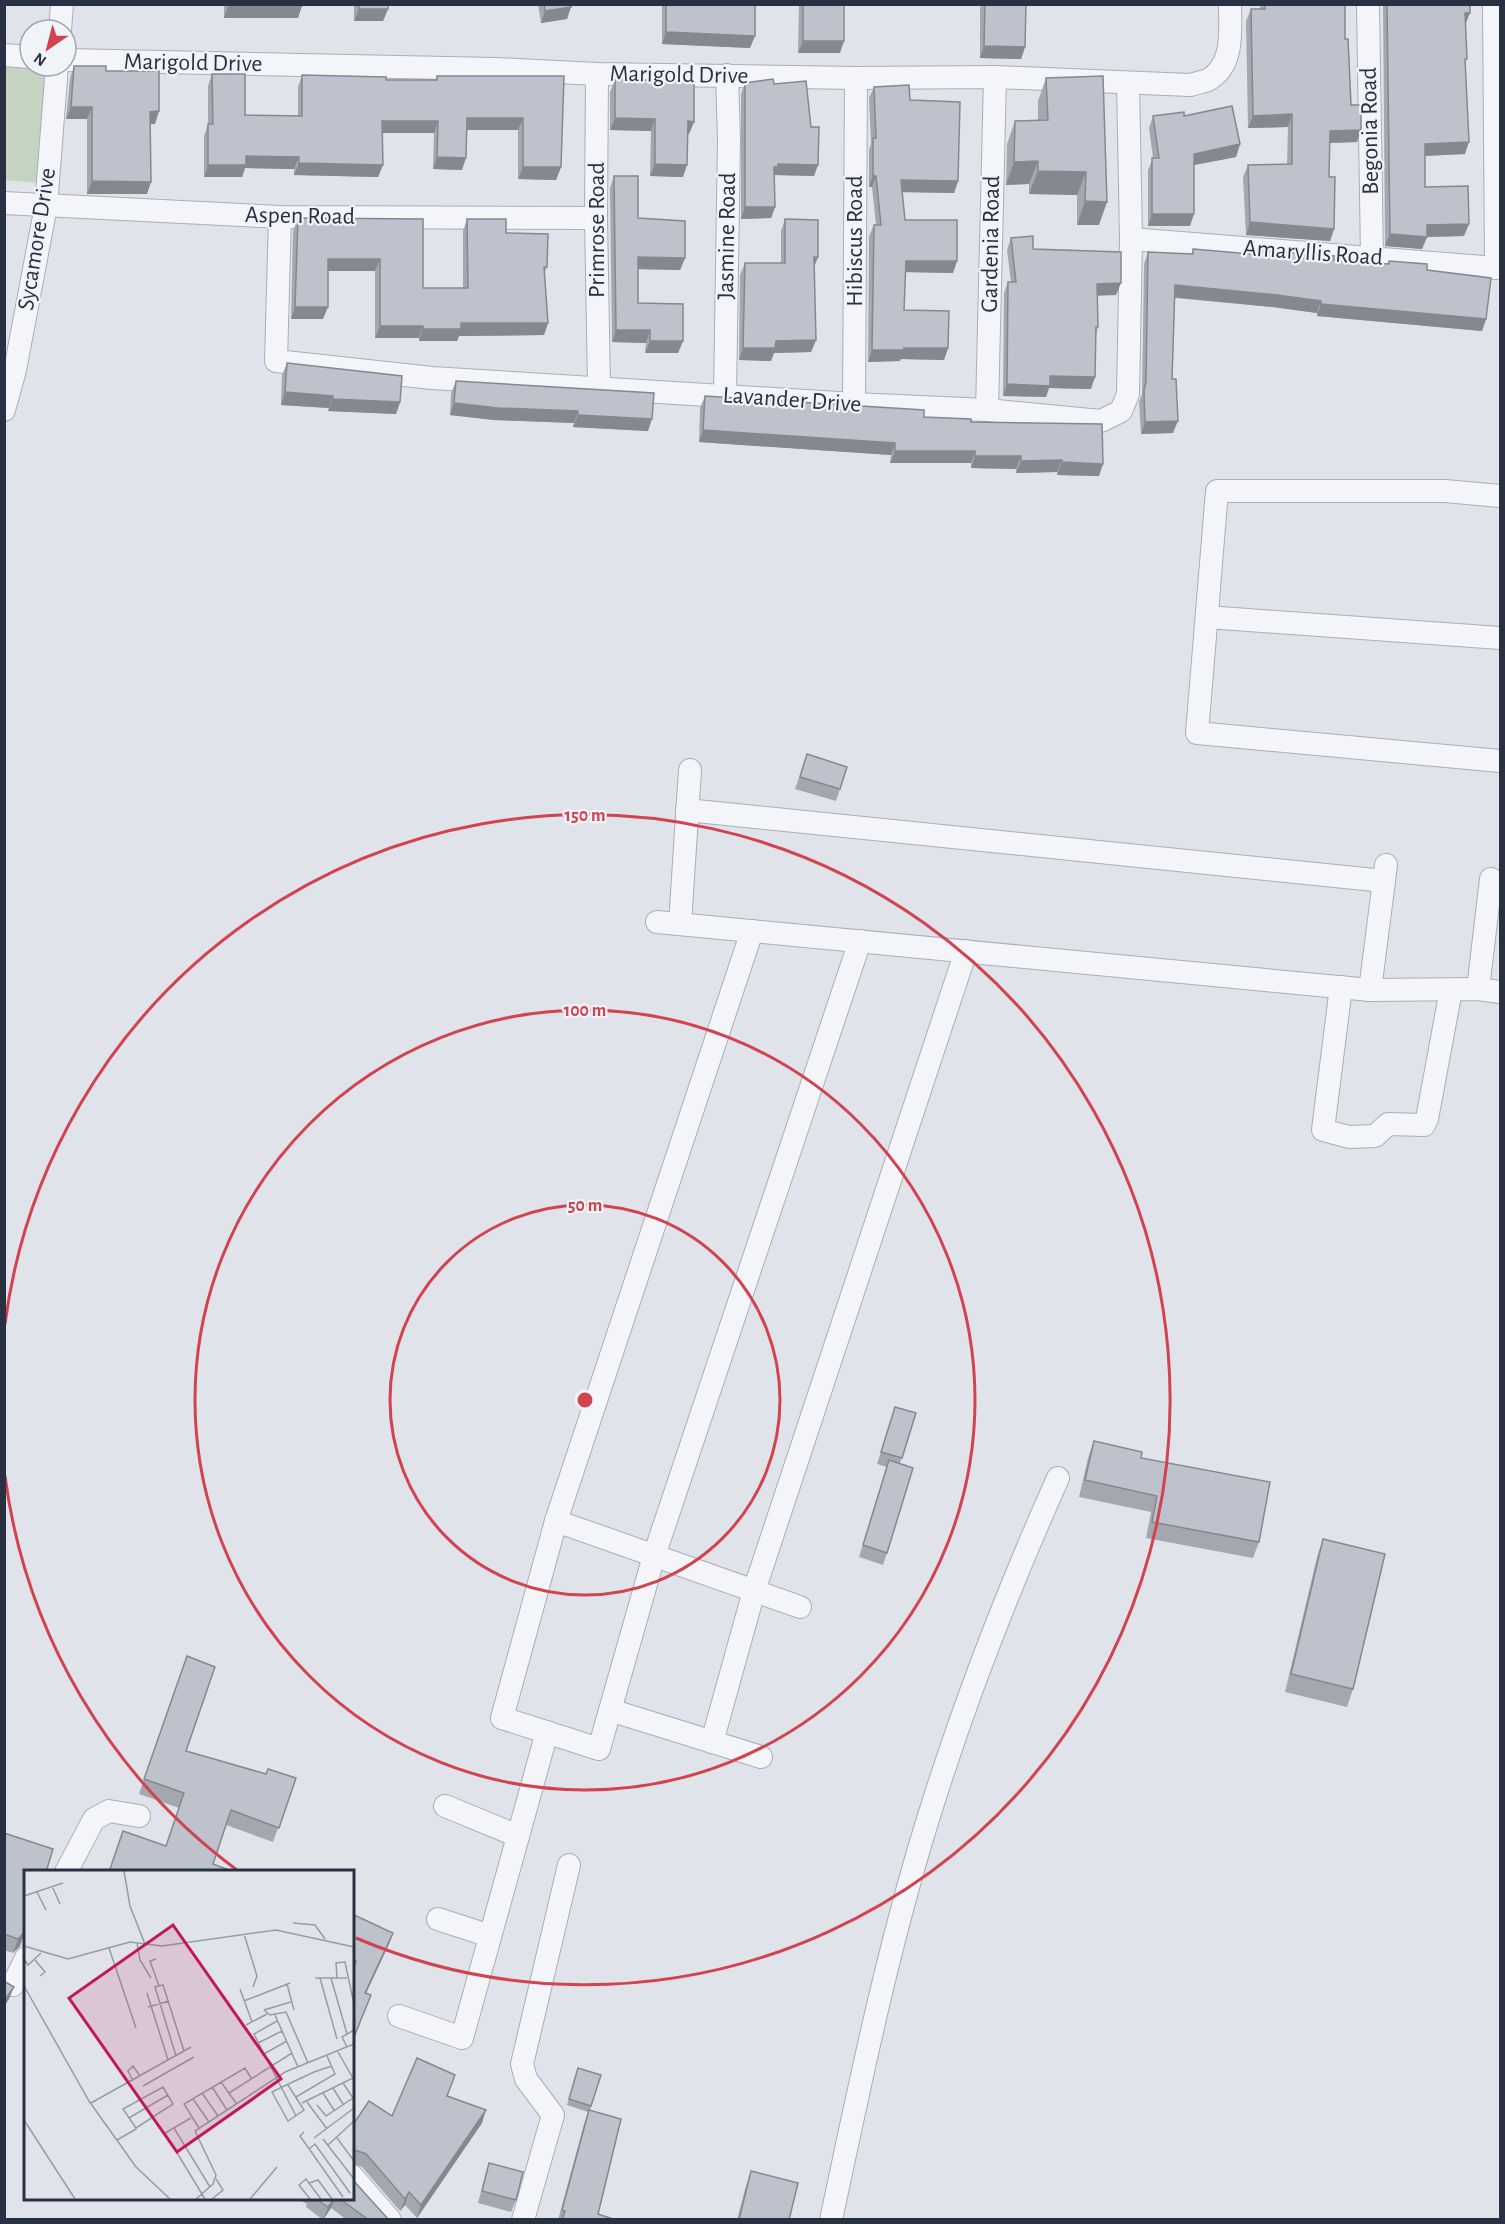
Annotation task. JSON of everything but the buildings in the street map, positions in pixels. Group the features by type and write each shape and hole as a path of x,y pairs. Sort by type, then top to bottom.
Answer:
{"street":[{"name":"Marigold Drive","path":"78,60 495,69 597,74 856,78 995,77 1190,85 1209,79 1222,67 1230,48 1230,4"},
{"name":"Begonia Road","path":"1368,4 1371,258"},
{"name":"Amaryllis Road","path":"1131,239 1496,268 1494,4"},
{"name":"Primrose Road","path":"597,74 596,218 599,387"},
{"name":"Jasmine Road","path":"725,396 729,140 727,75"},
{"name":"Gardenia Road","path":"987,410 995,77"},
{"name":"Sycamore Drive","path":"4,410 10,370 46,206 56,78"},
{"name":"Hibiscus Road","path":"854,404 856,78"},
{"name":"Lavander Drive","path":"280,217 276,361 432,378 987,410 1101,421 1121,411 1128,394 1131,239 1128,82"},
{"name":"Aspen Road","path":"4,203 280,217 596,218"},
{"path":"1500,496 1445,491 1217,491 1197,733 1500,761"},
{"path":"1207,617 1500,638"},
{"path":"680,924 690,770"},
{"path":"687,810 1385,873 1370,990"},
{"path":"657,922 1370,990 1490,991 1491,879"},
{"path":"752,931 556,1521 501,1718 599,1749 654,1556 860,941"},
{"path":"712,1742 754,1591 966,951"},
{"path":"1341,987 1323,1130 1349,1137 1375,1136 1388,1124 1424,1125 1427,1119 1450,990"},
{"path":"831,2220 873,2023 934,1802 977,1674 1010,1588 1058,1478"},
{"path":"556,1521 800,1607"},
{"path":"610,1710 761,1756"},
{"path":"399,2016 462,2038 547,1732"},
{"path":"445,1806 518,1836"},
{"path":"67,1870 94,1819 109,1811 139,1816"},
{"path":"523,2220 553,2115 526,2079 522,2064 569,1865"},
{"path":"438,1919 490,1936"},
{"path":"14,1986 24,1963"},
{"path":"354,2178 390,2220"}],"green space":[{"path":"4,66 18,67 18,78 46,78 39,183 5,180"}]}
